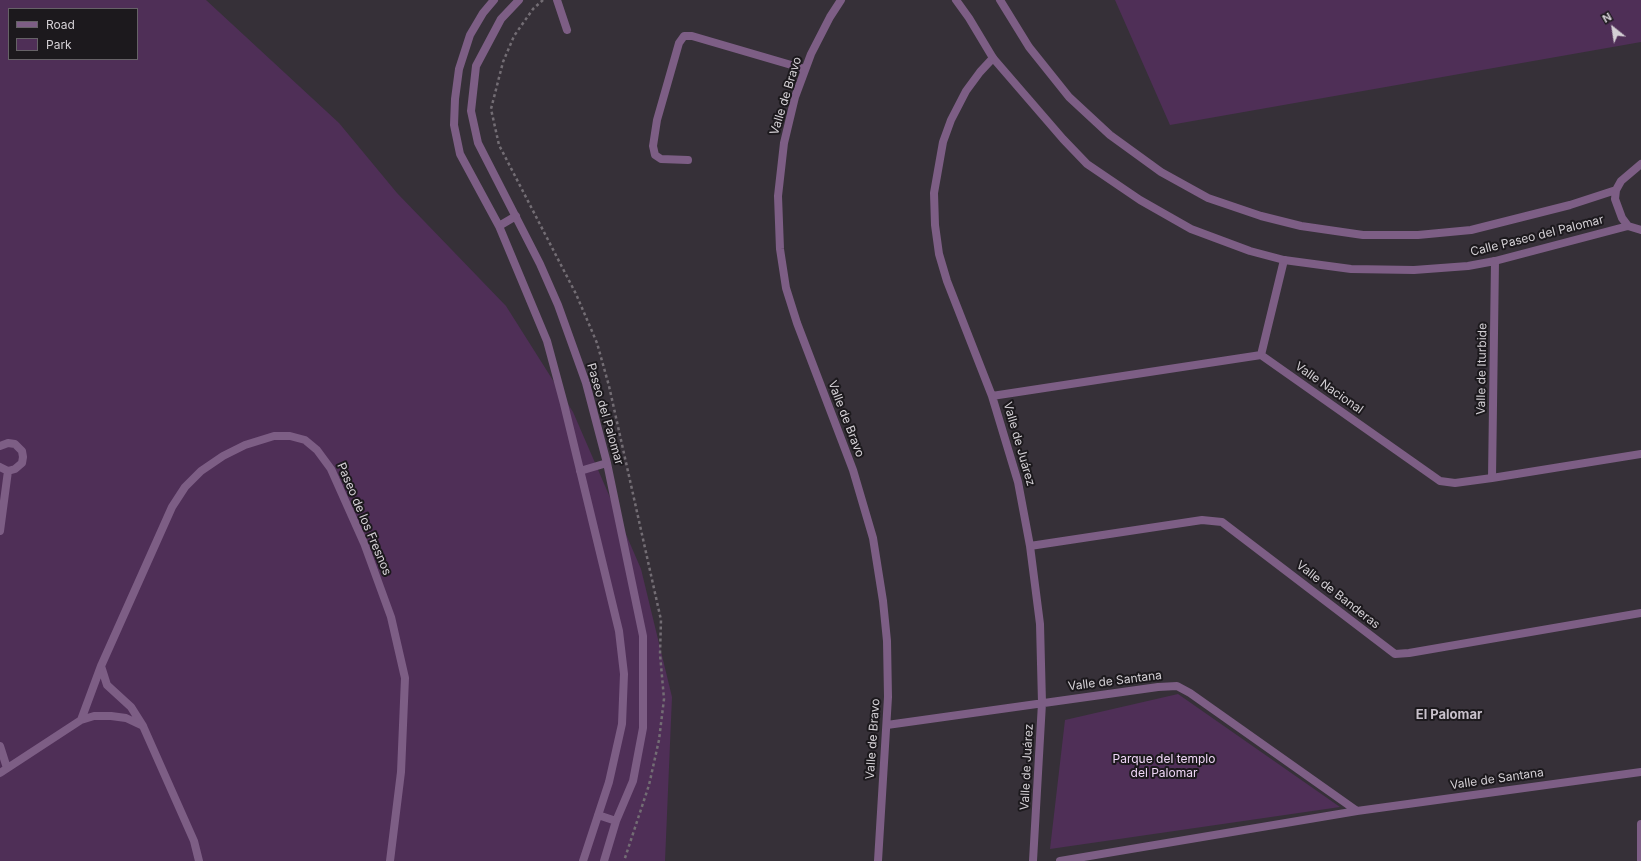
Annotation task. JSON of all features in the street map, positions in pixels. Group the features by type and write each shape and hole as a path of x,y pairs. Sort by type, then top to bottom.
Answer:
{"street":[{"path":"494,0 483,13 470,35 459,68 455,99 454,125 460,154 500,226 547,341 619,631 624,674 622,724 609,782 583,861"},
{"name":"Paseo del Palomar","path":"519,0 501,19 476,66 471,110 478,143 540,264 558,305 586,382 607,463 643,636 643,728 633,781 616,821 604,861"},
{"path":"557,0 567,30"},
{"name":"Valle de Bravo","path":"841,0 827,23 805,69 789,118 780,169 778,196 780,249 786,288 797,323 839,430 872,538 883,601 887,641 887,725 878,861"},
{"name":"Calle Paseo del Palomar","path":"956,0 969,18 993,58 1063,139 1088,164 1140,200 1191,229 1250,251 1284,260 1351,269 1414,270 1468,266 1495,261 1628,226"},
{"name":"Calle Paseo del Palomar","path":"1000,0 1029,47 1069,97 1110,135 1161,172 1208,198 1261,216 1302,226 1364,235 1418,235 1471,230 1570,205 1616,190"},
{"path":"688,160 661,159 655,155 653,146 661,106 679,43 684,36 692,36 805,69"},
{"name":"Valle de Juárez","path":"993,58 966,91 951,120 943,142 934,193 935,225 939,254 945,274 992,396 1018,482 1030,546 1040,624 1042,703 1033,861"},
{"path":"1641,164 1621,181 1616,190 1617,208 1628,226 1641,230"},
{"path":"500,226 516,216"},
{"path":"992,396 1261,355 1284,260"},
{"name":"Valle de Iturbide","path":"1492,478 1495,261"},
{"name":"Valle Nacional","path":"1261,355 1440,481 1455,483 1641,454"},
{"name":"Paseo de los Fresnos","path":"81,720 101,666 172,507 185,487 201,471 223,456 259,439 274,436 290,436 306,440 317,450 331,468 364,543 391,617 405,678 402,772 390,861"},
{"path":"0,446 8,443 16,444 22,451 22,463 15,469 4,469 0,531"},
{"path":"580,471 607,463"},
{"name":"Valle de Banderas","path":"1030,546 1202,520 1222,522 1395,654 1409,654 1641,613"},
{"path":"101,666 107,685 131,707 143,726 194,841 199,861"},
{"name":"Valle de Santana","path":"887,725 1158,687 1177,686 1190,693 1357,811"},
{"path":"0,773 81,720 94,716 111,716 126,718 143,726"},
{"path":"0,746 7,768"},
{"name":"Valle de Santana","path":"1060,861 1357,811 1641,772"},
{"path":"598,815 616,821"},
{"path":"1640,861 1641,824"}],"green space":[{"path":"0,0 206,0 339,123 397,193 506,306 573,412 641,569 672,697 665,861 0,861"},
{"path":"1115,0 1641,0 1641,42 1170,125"},
{"name":"Parque del templo del Palomar","path":"1178,694 1340,807 1050,849 1065,720"}],"district":[{"name":"El Palomar","path":"1449,715"}]}
